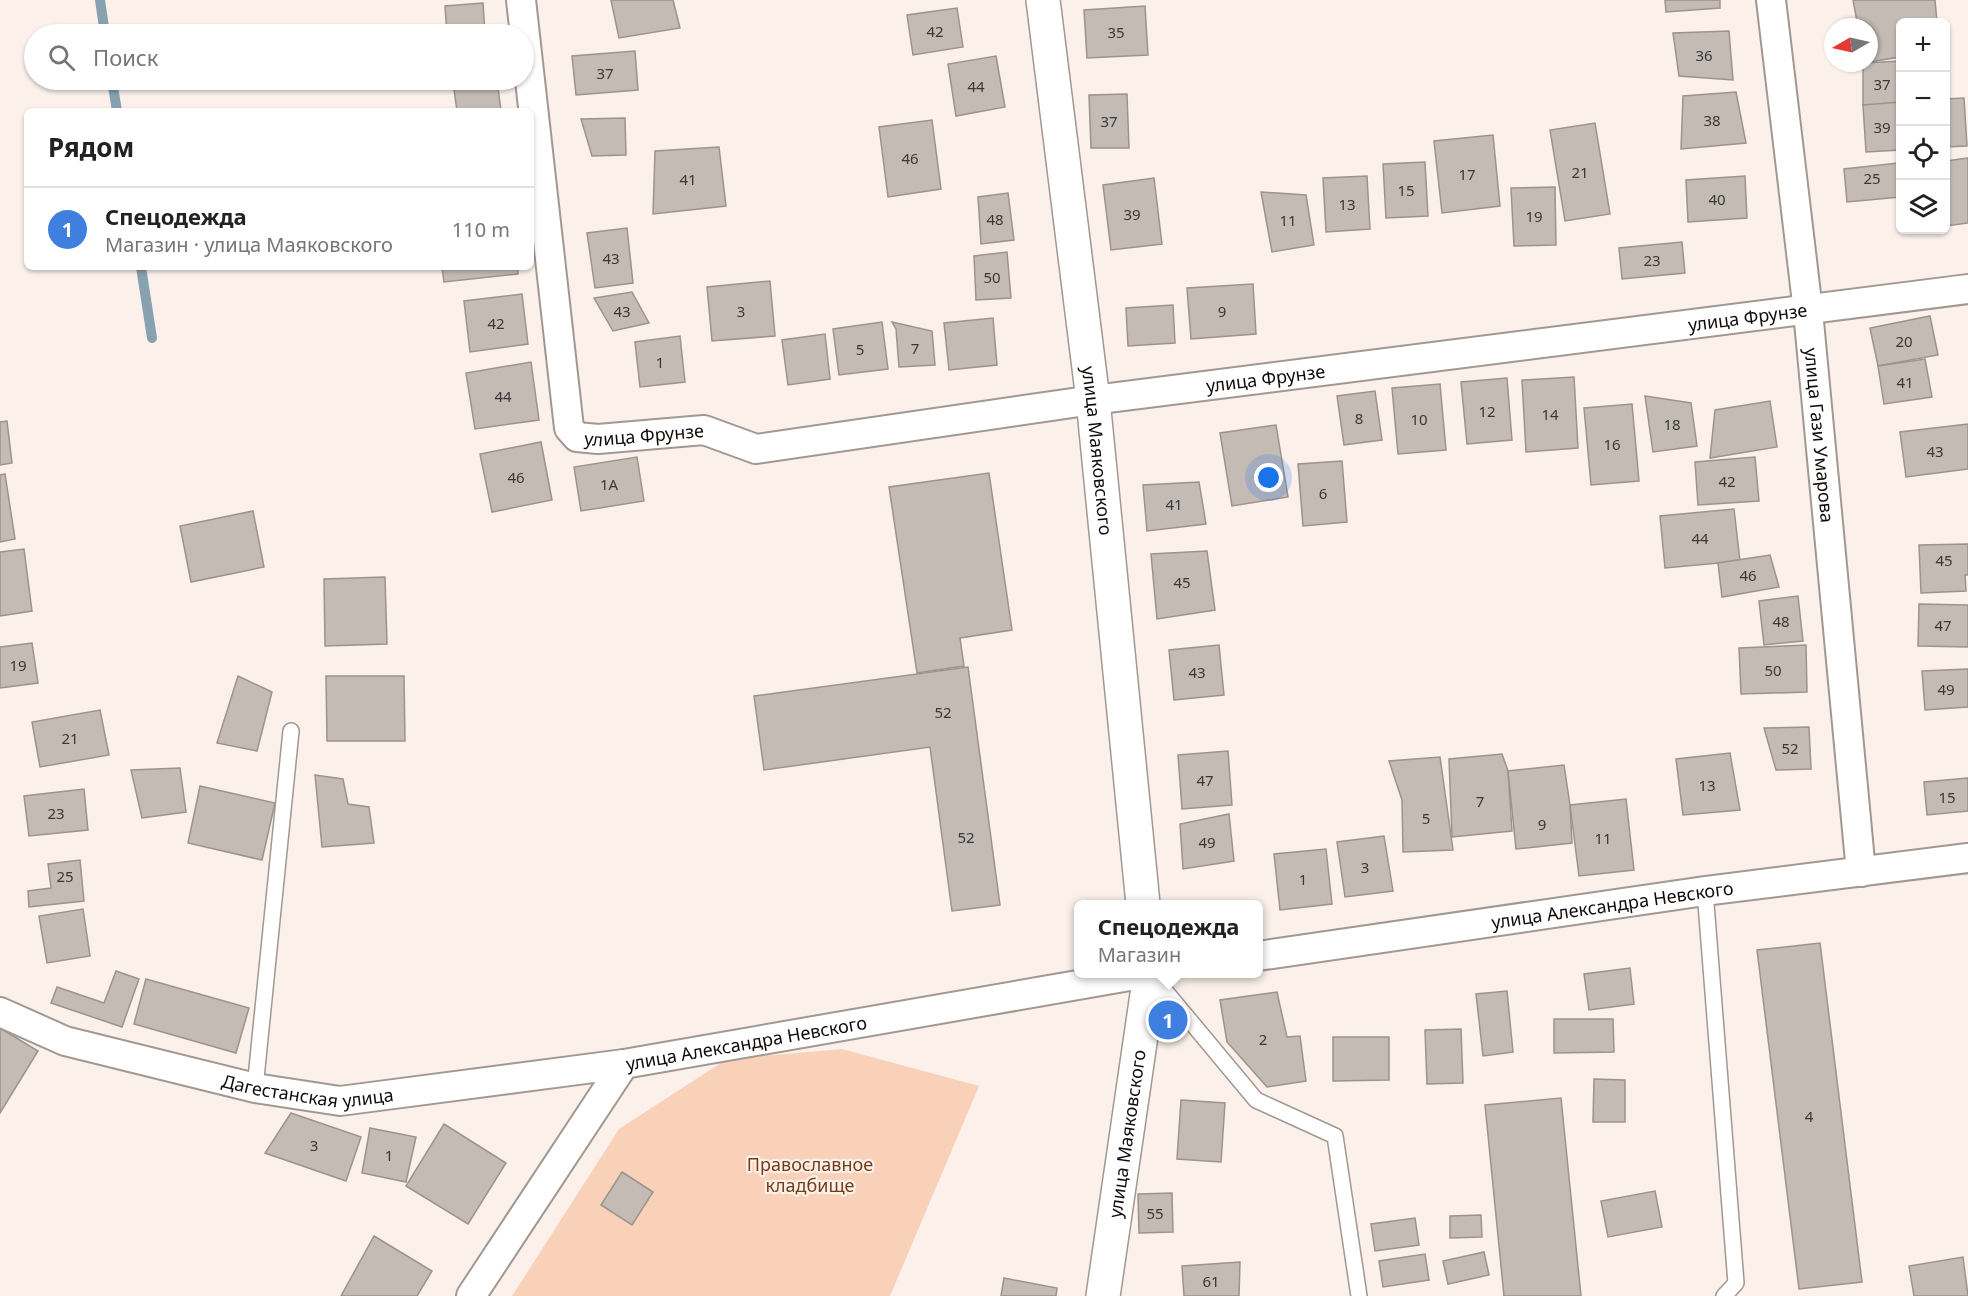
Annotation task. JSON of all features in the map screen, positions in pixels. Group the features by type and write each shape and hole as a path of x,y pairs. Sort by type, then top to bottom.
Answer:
{"street":[{"name":"улица Фрунзе","path":"521,0 524,24"},
{"name":"улица Маяковского","path":"1043,0 1093,400 1143,900"},
{"name":"улица Гази Умарова","path":"1771,0 1808,311 1861,872"},
{"name":"улица Фрунзе","path":"531,90 533,108"},
{"name":"улица Фрунзе","path":"534,116 569,428 577,437 598,439 704,430 756,449 1093,400 1968,289"},
{"name":"улица Александра Невского","path":"1263,955 1705,891 1968,858"},
{"name":"улица Александра Невского","path":"471,1296 624,1064 1118,978"},
{"name":"улица Маяковского","path":"1103,1296 1149,978"},
{"name":"Дагестанская улица","path":"0,1012 64,1041 255,1088 340,1101 624,1064"}],"lane":[{"path":"255,1088 291,731"},
{"path":"1705,891 1736,1283 1724,1296"},
{"path":"1153,978 1256,1100 1335,1136 1359,1296"}],"green space":[{"name":"Православное кладбище","path":"842,1049 979,1086 890,1296 512,1296 619,1129 727,1059"}],"building":[{"path":"611,0 673,0 680,28 619,38"},
{"path":"1665,0 1720,0 1720,8 1666,12"},
{"path":"1853,0 1935,0 1937,18 1896,18 1896,58 1878,61 1878,18 1856,18"},
{"path":"483,3 484,24 446,24 445,6"},
{"path":"1145,6 1148,55 1087,58 1084,10"},
{"path":"957,8 963,47 913,55 907,15"},
{"path":"1729,31 1733,80 1679,76 1673,33"},
{"path":"635,51 638,90 576,95 572,56"},
{"path":"996,56 1005,107 956,116 948,64"},
{"path":"1896,61 1896,104 1863,105 1863,72 1878,72 1878,62"},
{"path":"454,90 498,90 501,108 457,108"},
{"path":"1736,92 1746,143 1681,149 1683,96"},
{"path":"1127,94 1129,148 1091,148 1089,95"},
{"path":"1964,98 1967,146 1950,147 1950,99"},
{"path":"1896,102 1896,150 1866,152 1863,105"},
{"path":"625,118 626,155 592,156 581,119"},
{"path":"932,120 941,189 888,197 879,127"},
{"path":"1595,123 1610,214 1565,221 1550,130"},
{"path":"1493,135 1500,206 1442,213 1434,141"},
{"path":"719,147 726,206 653,214 655,151"},
{"path":"1968,158 1968,223 1950,225 1950,160"},
{"path":"1425,162 1428,216 1386,218 1383,164"},
{"path":"1896,163 1896,197 1847,202 1844,169"},
{"path":"1367,176 1370,229 1326,232 1323,178"},
{"path":"1745,176 1747,218 1688,222 1686,180"},
{"path":"1154,178 1162,244 1111,250 1103,185"},
{"path":"1555,187 1556,245 1514,246 1511,188"},
{"path":"1261,192 1306,195 1314,245 1272,252"},
{"path":"1008,193 1014,240 981,244 978,197"},
{"path":"627,228 633,283 595,288 587,233"},
{"path":"1682,242 1685,273 1622,279 1619,248"},
{"path":"1007,252 1011,298 976,300 974,256"},
{"path":"442,270 518,270 518,274 444,282"},
{"path":"770,281 775,336 712,341 707,287"},
{"path":"1253,284 1256,334 1191,339 1187,288"},
{"path":"632,292 649,323 613,331 594,298"},
{"path":"522,294 528,344 470,352 464,301"},
{"path":"1173,305 1175,343 1128,346 1126,308"},
{"path":"1930,316 1938,355 1878,366 1870,328"},
{"path":"993,318 997,365 949,370 944,323"},
{"path":"882,322 888,369 839,375 833,329"},
{"path":"892,322 932,331 935,365 899,367 896,329"},
{"path":"825,334 830,379 788,385 782,340"},
{"path":"680,336 685,382 640,387 635,342"},
{"path":"1925,359 1932,397 1884,404 1878,366"},
{"path":"531,362 539,420 475,429 466,373"},
{"path":"1574,377 1578,448 1526,452 1522,380"},
{"path":"1507,378 1512,440 1467,444 1461,382"},
{"path":"1440,384 1446,450 1398,454 1392,388"},
{"path":"1375,391 1382,440 1344,445 1337,396"},
{"path":"1645,396 1691,403 1697,446 1653,452"},
{"path":"1770,401 1777,447 1710,458 1715,410"},
{"path":"1632,404 1639,481 1591,485 1584,408"},
{"path":"7,421 12,463 0,465 0,422"},
{"path":"1968,424 1968,469 1906,477 1900,432"},
{"path":"1276,425 1288,497 1232,506 1220,433"},
{"path":"541,442 552,500 492,512 480,454"},
{"path":"637,457 644,501 581,511 574,467"},
{"path":"1755,457 1759,501 1698,505 1695,462"},
{"path":"1342,461 1347,522 1303,526 1298,464"},
{"path":"989,473 1012,630 960,638 964,666 917,673 889,487"},
{"path":"5,474 15,539 0,542 0,475"},
{"path":"1199,482 1206,524 1147,531 1143,485"},
{"path":"1734,509 1740,561 1665,568 1660,516"},
{"path":"253,511 264,567 191,582 180,526"},
{"path":"1968,544 1966,591 1921,593 1919,545"},
{"path":"24,549 32,611 0,616 0,552"},
{"path":"1207,551 1215,610 1157,619 1151,554"},
{"path":"1770,555 1779,587 1722,597 1718,563"},
{"path":"385,577 387,644 325,646 324,579"},
{"path":"1798,596 1803,641 1764,645 1759,601"},
{"path":"1919,604 1968,605 1968,647 1918,646"},
{"path":"32,643 38,683 0,688 0,647"},
{"path":"1219,645 1224,695 1174,700 1169,650"},
{"path":"1806,645 1807,692 1741,694 1739,648"},
{"path":"968,667 1000,905 952,911 930,747 764,770 754,696"},
{"path":"1968,669 1968,707 1925,710 1922,671"},
{"path":"238,676 272,692 257,751 217,743"},
{"path":"326,676 404,676 405,741 327,741"},
{"path":"100,710 109,755 40,767 32,722"},
{"path":"1809,727 1811,769 1776,770 1764,728"},
{"path":"1228,751 1232,805 1182,809 1178,755"},
{"path":"1730,753 1740,810 1683,815 1676,759"},
{"path":"1502,754 1508,771 1512,831 1452,837 1449,759"},
{"path":"1440,757 1453,850 1403,852 1402,800 1389,761"},
{"path":"1564,765 1570,805 1572,843 1516,849 1508,771"},
{"path":"180,768 186,812 142,818 131,770"},
{"path":"315,775 343,779 348,804 369,807 374,843 322,847"},
{"path":"1968,778 1968,811 1927,815 1924,782"},
{"path":"200,786 275,803 262,860 188,843"},
{"path":"84,789 88,830 29,836 24,796"},
{"path":"1626,799 1634,870 1579,876 1570,805"},
{"path":"1229,814 1234,861 1183,869 1180,824"},
{"path":"1384,836 1393,891 1345,897 1337,842"},
{"path":"1326,849 1332,904 1280,910 1274,854"},
{"path":"80,860 84,901 29,907 28,891 51,888 48,864"},
{"path":"83,909 90,956 47,963 39,916"},
{"path":"1820,943 1862,1282 1799,1289 1757,950"},
{"path":"1630,968 1634,1004 1589,1010 1584,974"},
{"path":"116,971 139,979 122,1027 51,1003 57,987 104,1003"},
{"path":"146,979 249,1008 236,1053 134,1024"},
{"path":"1507,991 1513,1052 1483,1056 1476,994"},
{"path":"1277,992 1287,1037 1300,1036 1306,1081 1267,1087 1227,1042 1220,1000"},
{"path":"1554,1019 1613,1019 1614,1052 1554,1053"},
{"path":"0,1028 38,1051 0,1113"},
{"path":"1461,1029 1463,1083 1427,1084 1425,1030"},
{"path":"1333,1037 1389,1037 1389,1080 1333,1081"},
{"path":"1594,1079 1625,1080 1625,1122 1593,1122"},
{"path":"1561,1098 1581,1296 1504,1296 1485,1105"},
{"path":"1181,1100 1225,1103 1221,1162 1177,1159"},
{"path":"291,1113 361,1137 346,1181 265,1153"},
{"path":"444,1124 506,1163 468,1224 406,1186"},
{"path":"370,1128 416,1137 406,1182 362,1173"},
{"path":"622,1172 653,1192 632,1225 601,1205"},
{"path":"1655,1191 1662,1227 1608,1237 1601,1201"},
{"path":"1172,1193 1173,1232 1139,1233 1138,1194"},
{"path":"1481,1215 1482,1237 1450,1238 1450,1216"},
{"path":"1415,1218 1419,1245 1375,1251 1371,1224"},
{"path":"374,1236 432,1271 417,1296 341,1296"},
{"path":"1484,1252 1489,1275 1448,1284 1443,1261"},
{"path":"1425,1254 1429,1280 1383,1287 1379,1261"},
{"path":"1963,1257 1968,1296 1914,1296 1909,1266"},
{"path":"1240,1262 1239,1296 1184,1296 1182,1266"},
{"path":"1004,1278 1057,1288 1056,1296 1001,1296"}],"waterway":[{"path":"100,0 104,24"},
{"path":"114,90 117,108"},
{"path":"141,270 152,338"}],"place":[{"name":"Спецодежда","path":"1168,1020"}]}
